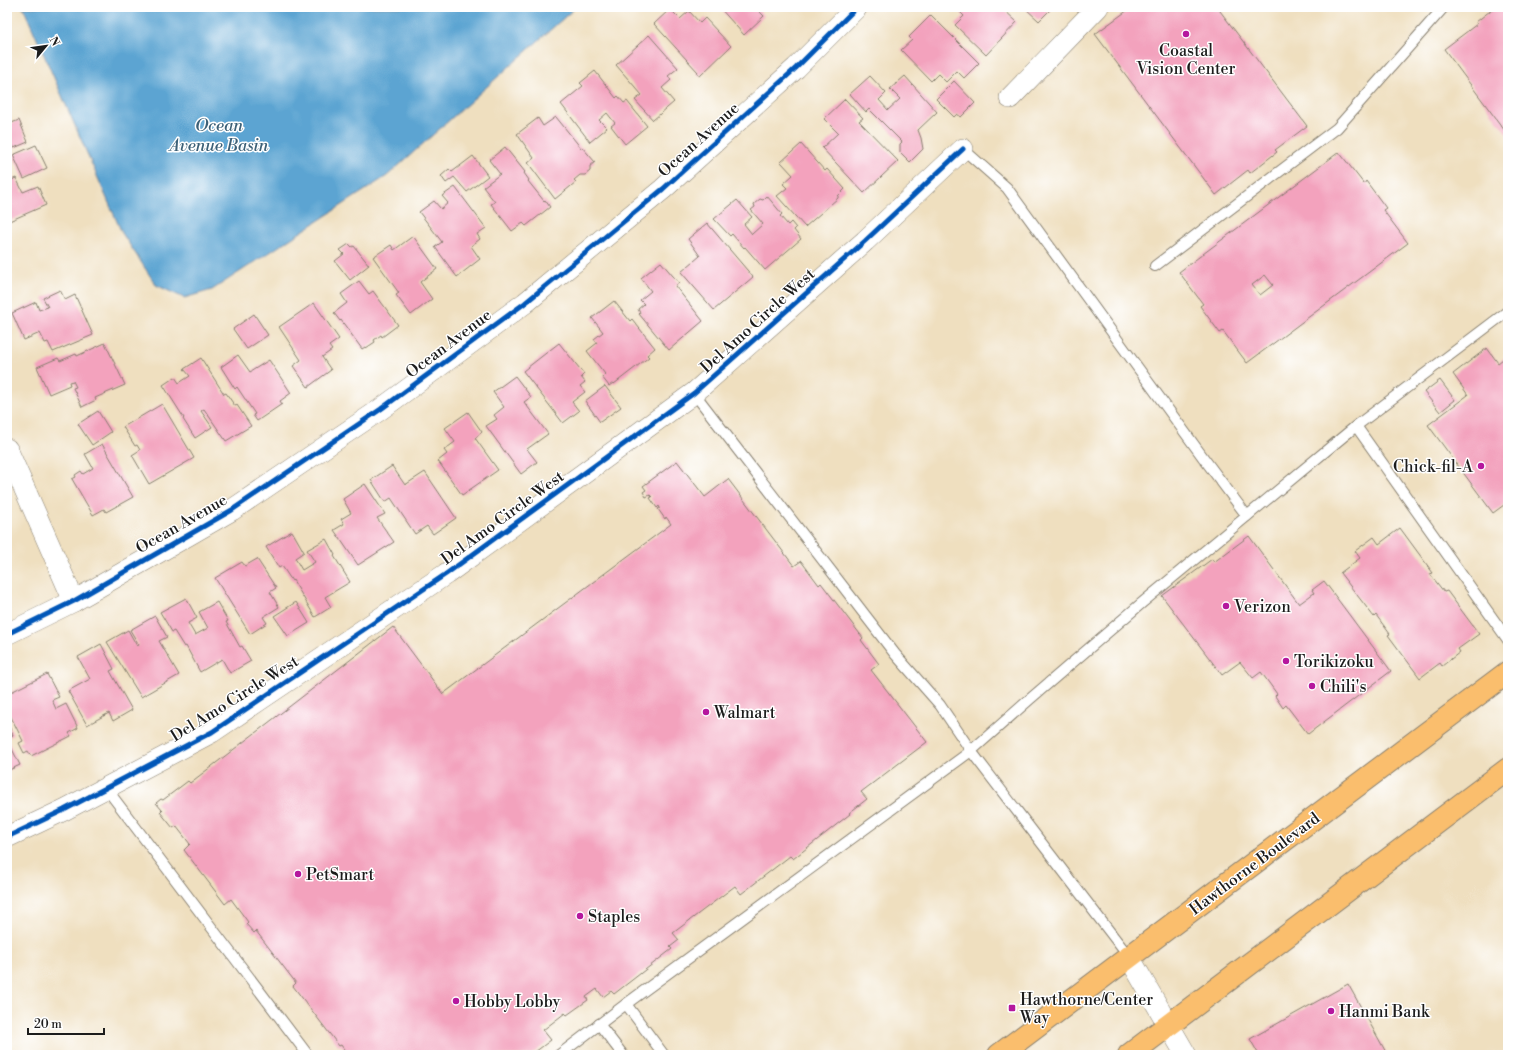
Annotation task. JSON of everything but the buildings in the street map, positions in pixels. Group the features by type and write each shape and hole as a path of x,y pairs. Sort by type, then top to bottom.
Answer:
{"main road":[{"name":"Hawthorne Boulevard","path":"999,1055 1508,672"},
{"path":"1129,1055 1508,769"}],"street":[{"name":"Ocean Avenue","path":"7,634 74,601 238,505 381,410 524,303 663,189 796,68 857,7"},
{"path":"1010,98 1098,7"},
{"name":"Del Amo Circle West","path":"7,837 64,810 212,732 439,579 694,393 865,241 963,149"},
{"path":"7,450 74,601"},
{"path":"1130,957 1186,1055"}],"lane":[{"path":"1155,266 1337,128 1444,7"},
{"path":"963,149 1007,188 1200,454 1248,516"},
{"path":"560,1055 626,1004 971,751 1143,602 1356,426 1508,311"},
{"path":"694,393 895,654 940,705 971,751 1130,957"},
{"path":"1356,426 1508,640"},
{"path":"106,788 308,1055"},
{"path":"626,1004 664,1055"},
{"path":"600,1024 622,1055"}],"water":[{"name":"Ocean Avenue Basin","path":"23,7 576,7 387,176 212,290 184,298 156,285 122,233"}],"cycle path":[{"path":"7,634 74,601 232,510 381,409 525,303 663,189 796,68 857,7"},
{"path":"7,837 64,810 212,732 446,574 694,393 865,241 963,149"}],"place":[{"name":"Coastal Vision Center","path":"1186,34"},
{"name":"Chick-fil-A","path":"1481,466"},
{"name":"Verizon","path":"1226,606"},
{"name":"Torikizoku","path":"1286,661"},
{"name":"Chili's","path":"1312,686"},
{"name":"Walmart","path":"706,712"},
{"name":"PetSmart","path":"298,874"},
{"name":"Staples","path":"580,916"},
{"name":"Hobby Lobby","path":"456,1001"},
{"name":"Hawthorne/Center Way","path":"1012,1008"},
{"name":"Hanmi Bank","path":"1331,1011"}]}
